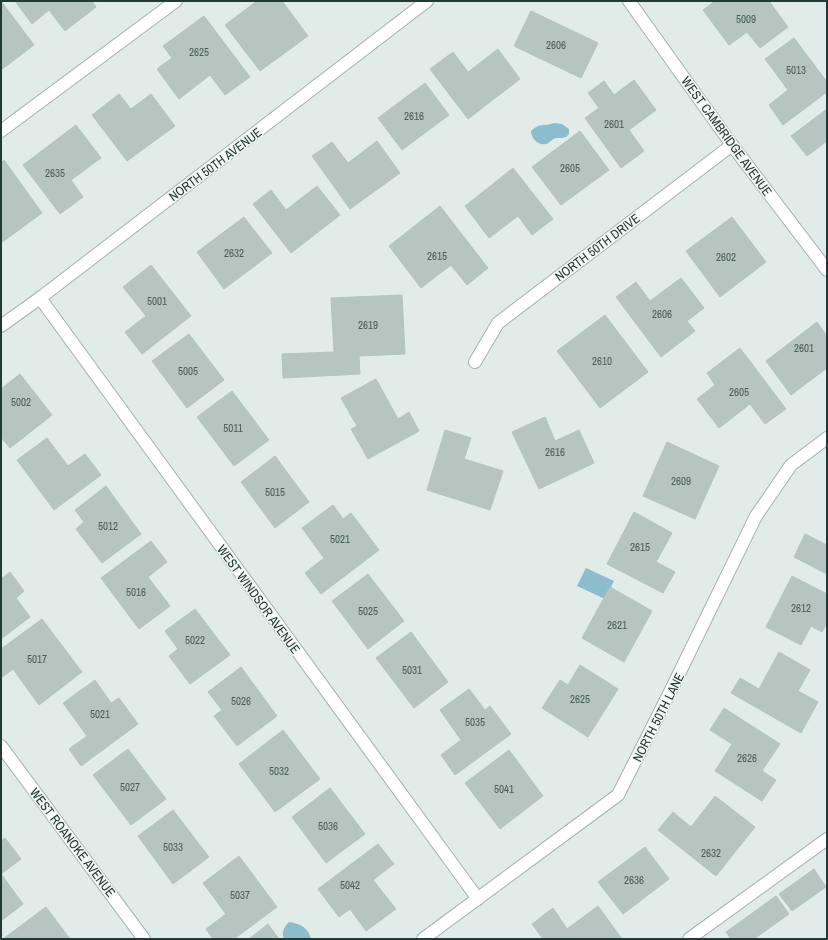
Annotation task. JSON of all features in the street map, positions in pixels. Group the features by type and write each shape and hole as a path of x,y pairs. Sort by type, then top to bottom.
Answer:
{"street":[{"path":"1,131 176,1"},
{"name":"NORTH 50TH AVENUE","path":"1,326 40,298 427,1"},
{"name":"WEST CAMBRIDGE AVENUE","path":"630,1 732,145 827,270"},
{"name":"NORTH 50TH DRIVE","path":"475,362 498,323 732,145"},
{"name":"WEST WINDSOR AVENUE","path":"40,298 478,899"},
{"name":"NORTH 50TH LANE","path":"422,939 618,795 676,681 756,516 791,465 827,438"},
{"name":"WEST ROANOKE AVENUE","path":"1,746 144,939"},
{"path":"689,939 827,839"}],"water":[{"path":"554,123 562,124 569,129 569,134 563,138 555,138 546,144 538,143 532,136 531,131 534,128"},
{"path":"586,568 614,581 605,599 577,586"},
{"path":"289,922 306,929 311,939 284,939 284,930"}],"building":[{"path":"1,1 34,45 1,70"},
{"path":"15,1 92,1 96,7 65,31 49,10 32,24"},
{"path":"257,1 282,1 308,36 260,71 225,25"},
{"path":"715,1 769,1 788,27 760,48 747,32 729,45 703,10"},
{"path":"531,11 598,43 581,78 514,46"},
{"path":"204,16 250,77 225,95 210,75 179,99 157,69 172,58 163,46"},
{"path":"794,38 827,82 827,92 783,125 769,105 788,90 765,59"},
{"path":"498,49 520,79 468,119 430,69 453,52 468,72"},
{"path":"634,80 656,110 629,130 644,151 621,168 585,118 599,108 588,93 604,81 614,95"},
{"path":"425,83 449,115 402,150 378,118"},
{"path":"119,94 131,109 151,94 175,126 127,161 92,115"},
{"path":"827,109 827,141 807,156 791,136"},
{"path":"76,125 101,158 71,180 83,197 60,214 23,165"},
{"path":"580,131 609,170 561,205 532,167"},
{"path":"377,141 400,173 350,209 312,156 332,142 348,163"},
{"path":"4,160 42,213 1,243 1,163"},
{"path":"513,168 553,219 532,235 518,216 489,238 465,206"},
{"path":"317,186 340,215 291,253 253,204 271,190 286,210"},
{"path":"440,206 488,268 467,285 451,265 421,288 389,246"},
{"path":"244,217 272,253 224,289 197,252"},
{"path":"732,217 766,262 720,297 686,251"},
{"path":"151,265 191,316 142,354 125,332 146,316 123,287"},
{"path":"681,278 704,308 687,321 695,331 661,357 616,297 636,282 650,301"},
{"path":"402,295 405,354 359,356 360,374 283,378 282,354 334,352 331,298"},
{"path":"605,315 648,372 600,408 557,351"},
{"path":"817,322 827,336 827,368 791,395 766,361"},
{"path":"189,334 224,380 187,408 152,361"},
{"path":"740,348 786,409 765,424 750,404 719,428 697,399 715,385 707,373"},
{"path":"20,374 52,415 10,448 1,437 1,389"},
{"path":"376,379 398,419 409,412 419,431 368,459 351,429 357,426 341,398"},
{"path":"232,391 269,440 234,466 197,417"},
{"path":"545,417 555,441 579,430 594,463 539,489 512,432"},
{"path":"445,430 471,438 464,459 503,471 490,510 427,490"},
{"path":"47,438 68,466 85,454 101,475 54,510 17,460"},
{"path":"667,442 719,466 695,519 643,496"},
{"path":"275,456 309,502 275,528 241,482"},
{"path":"106,486 141,534 102,563 76,529 84,522 75,510"},
{"path":"333,505 343,519 351,513 379,550 321,594 305,573 324,558 302,528"},
{"path":"634,512 672,533 656,562 675,572 663,593 607,564"},
{"path":"805,534 827,545 827,574 794,557"},
{"path":"151,541 167,562 148,577 170,606 139,629 101,578"},
{"path":"10,572 24,591 16,598 30,617 1,639 1,579"},
{"path":"368,574 404,621 368,649 332,601"},
{"path":"792,576 827,594 827,623 822,632 811,626 801,645 766,627"},
{"path":"610,587 652,611 624,662 582,638"},
{"path":"195,609 230,655 190,684 169,656 178,649 165,631"},
{"path":"42,619 82,672 39,705 13,669 1,678 1,649"},
{"path":"411,632 448,682 414,708 376,658"},
{"path":"779,652 810,670 798,691 818,702 801,733 731,693 740,678 759,689"},
{"path":"580,665 618,689 588,737 542,708 560,680 568,685"},
{"path":"241,667 277,716 237,746 214,716 222,710 208,692"},
{"path":"95,680 111,703 119,698 138,724 81,766 69,749 87,736 63,703"},
{"path":"469,689 485,710 490,706 511,734 455,775 441,755 461,740 440,710"},
{"path":"724,708 780,744 762,771 776,780 762,801 715,771 732,744 710,730"},
{"path":"283,730 320,779 275,812 239,764"},
{"path":"128,749 166,799 131,825 93,775"},
{"path":"509,750 543,796 500,829 465,783"},
{"path":"330,788 365,834 326,863 292,817"},
{"path":"715,796 755,827 716,876 658,830 673,812 691,827"},
{"path":"173,810 209,857 173,884 138,836"},
{"path":"5,838 21,859 1,874 1,841"},
{"path":"378,844 394,864 373,880 396,909 366,931 350,909 339,917 318,889"},
{"path":"645,847 669,879 623,914 598,882"},
{"path":"239,856 277,907 234,939 213,939 206,929 226,914 203,883"},
{"path":"814,869 826,887 792,911 779,894"},
{"path":"1,874 23,904 1,921"},
{"path":"776,896 789,914 754,939 731,939 726,932"},
{"path":"598,906 622,939 543,939 532,924 553,908 567,929"},
{"path":"46,907 70,939 3,939"},
{"path":"268,924 279,939 249,939"}]}
